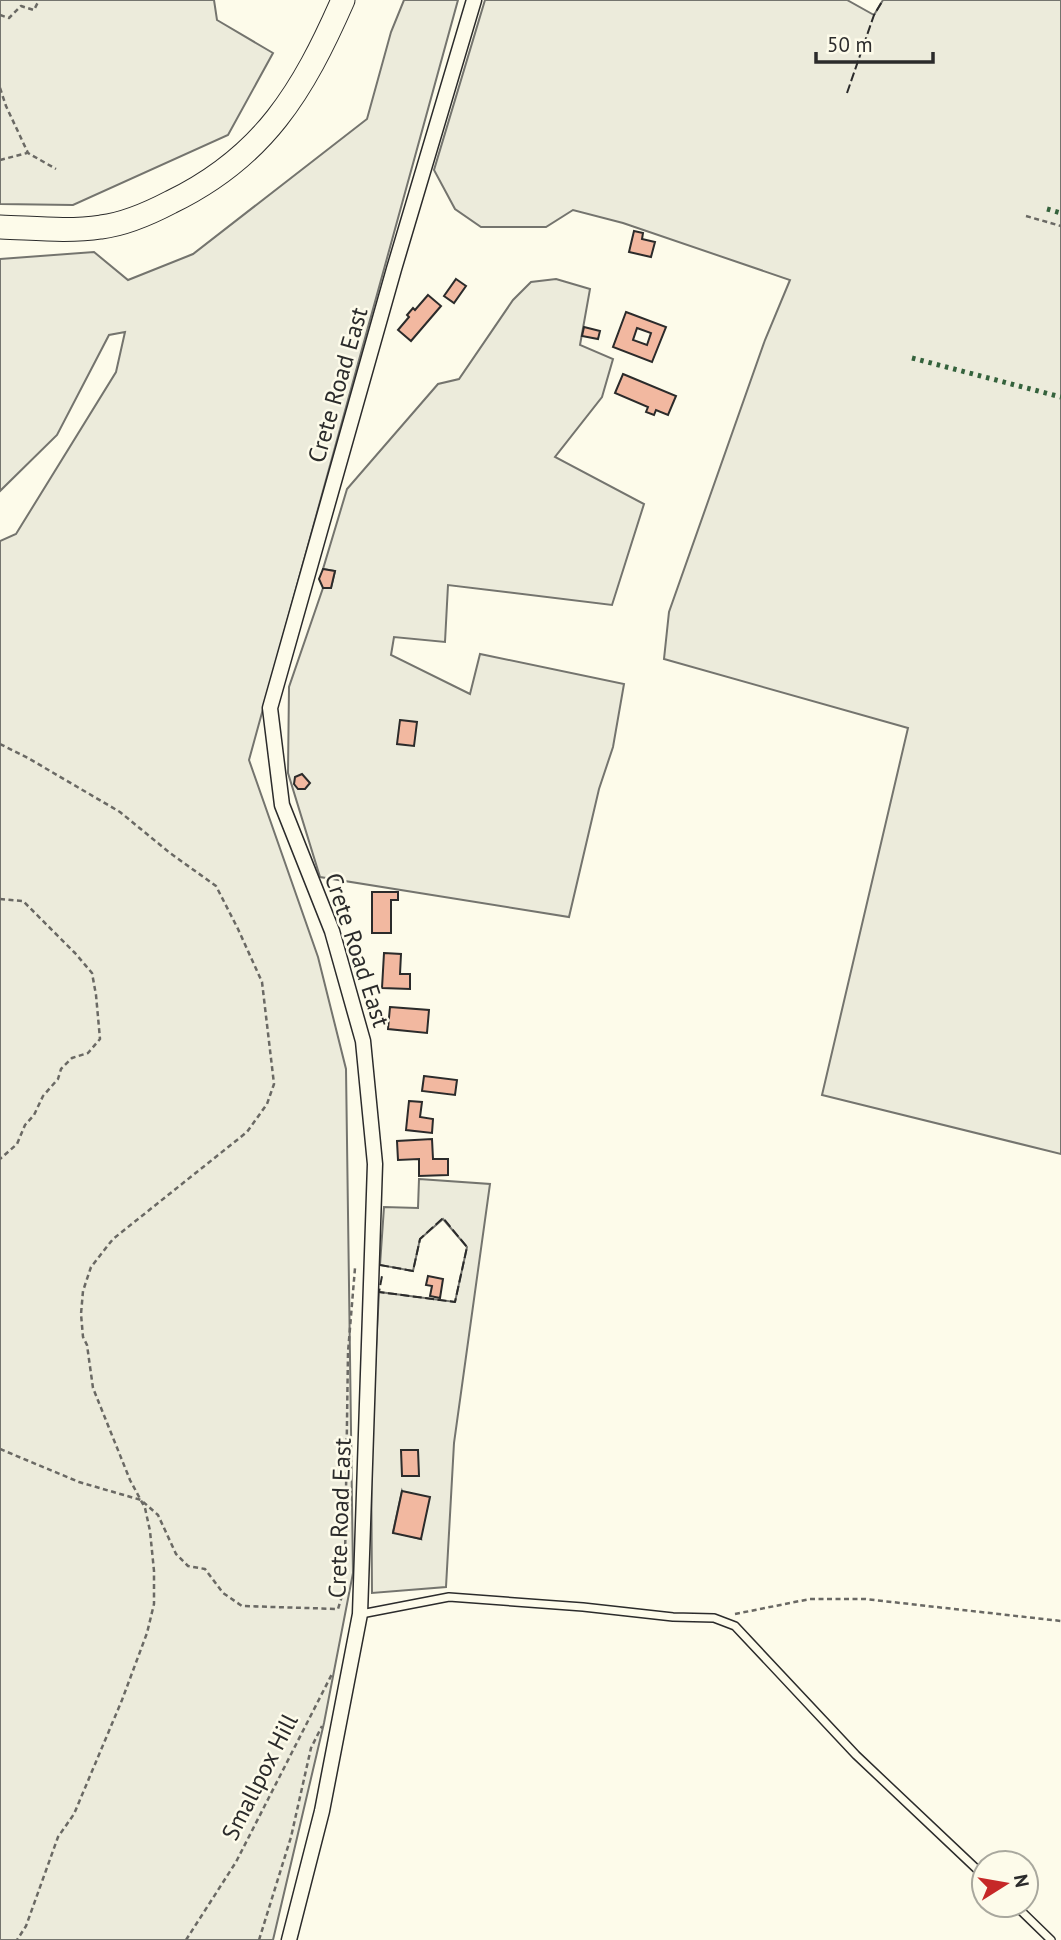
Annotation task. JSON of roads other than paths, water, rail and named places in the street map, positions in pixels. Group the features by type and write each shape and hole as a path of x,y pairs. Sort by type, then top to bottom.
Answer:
{"main road":[{"path":"0,227 76,230 103,227 152,212 183,197 235,163 272,126 289,102 343,0"}],"street":[{"name":"Crete Road East","path":"289,1940 322,1811 360,1614 375,1164 363,1041 332,932 282,805 270,708 394,269 474,0"}],"lane":[{"path":"360,1614 449,1597 673,1617 714,1618 734,1626 856,1755 970,1863"},
{"path":"1029,1919 1051,1940"}]}
